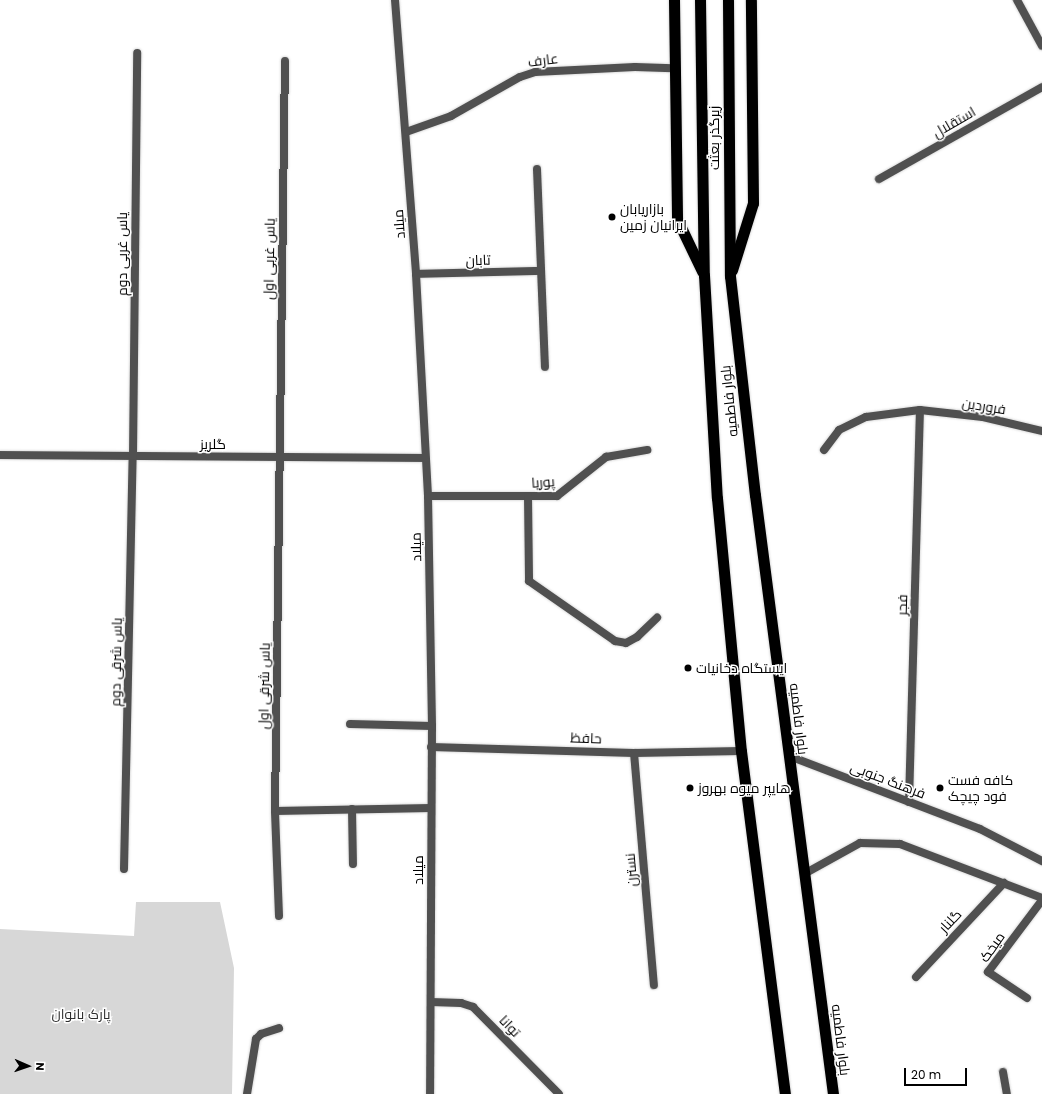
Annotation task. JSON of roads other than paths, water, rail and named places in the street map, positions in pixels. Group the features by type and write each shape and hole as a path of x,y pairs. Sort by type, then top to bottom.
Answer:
{"highway":[{"path":"674,0 673,68 677,219 704,275"},
{"name":"زیرگذر بعثت","path":"700,0 704,275"},
{"name":"زیرگذر بعثت","path":"728,0 730,276"},
{"path":"730,276 753,204 751,0"},
{"name":"بلوار فاطمیه","path":"704,275 717,498 741,751 785,1094"},
{"name":"بلوار فاطمیه","path":"730,276 754,495 833,1094"}],"street":[{"name":"میلاد","path":"395,0 416,274 428,496 432,726 430,1094"},
{"path":"1016,0 1042,46"},
{"name":"یاس غربی دوم","path":"133,456 136,53"},
{"name":"یاس غربی اول","path":"280,457 285,61"},
{"name":"عارف","path":"406,132 451,116 520,77 535,72 635,67 673,68"},
{"name":"استقلال","path":"879,179 1042,87"},
{"path":"538,169 545,367"},
{"name":"تابان","path":"416,274 541,271"},
{"name":"فروردین","path":"824,450 839,430 866,417 920,410 982,418 1042,431"},
{"name":"فجر","path":"908,802 920,410"},
{"name":"پوریا","path":"428,496 557,496 606,457 647,450"},
{"name":"گلریز","path":"0,455 425,458"},
{"name":"یاس شرقی دوم","path":"124,868 133,456"},
{"name":"یاس شرقی اول","path":"279,916 275,811 280,457"},
{"path":"528,496 529,581 615,640 626,643 637,637 656,618"},
{"path":"350,724 432,726"},
{"name":"حافظ","path":"431,747 634,753 741,751"},
{"name":"نسترن","path":"634,753 654,985"},
{"name":"فرهنگ جنوبی","path":"789,756 980,829 1042,861"},
{"path":"275,811 431,808"},
{"path":"352,809 353,864"},
{"path":"804,874 860,843 900,844 1042,899"},
{"name":"گلنار","path":"916,977 1004,883"},
{"name":"میخک","path":"1027,998 988,972 1042,899"},
{"name":"توانا","path":"431,1002 461,1003 473,1007 559,1094"},
{"path":"247,1094 256,1040 261,1034 279,1028"},
{"path":"1002,1072 1007,1094"}],"place":[{"name":"بازاریابان ایرانیان زمین","path":"612,217"},
{"name":"ایستگاه دخانیات","path":"688,668"},
{"name":"هایپر میوه بهروز","path":"690,788"},
{"name":"کافه فست فود چیچک","path":"940,788"}],"park label":[{"name":"پارک بانوان","path":"81,1014"}]}
